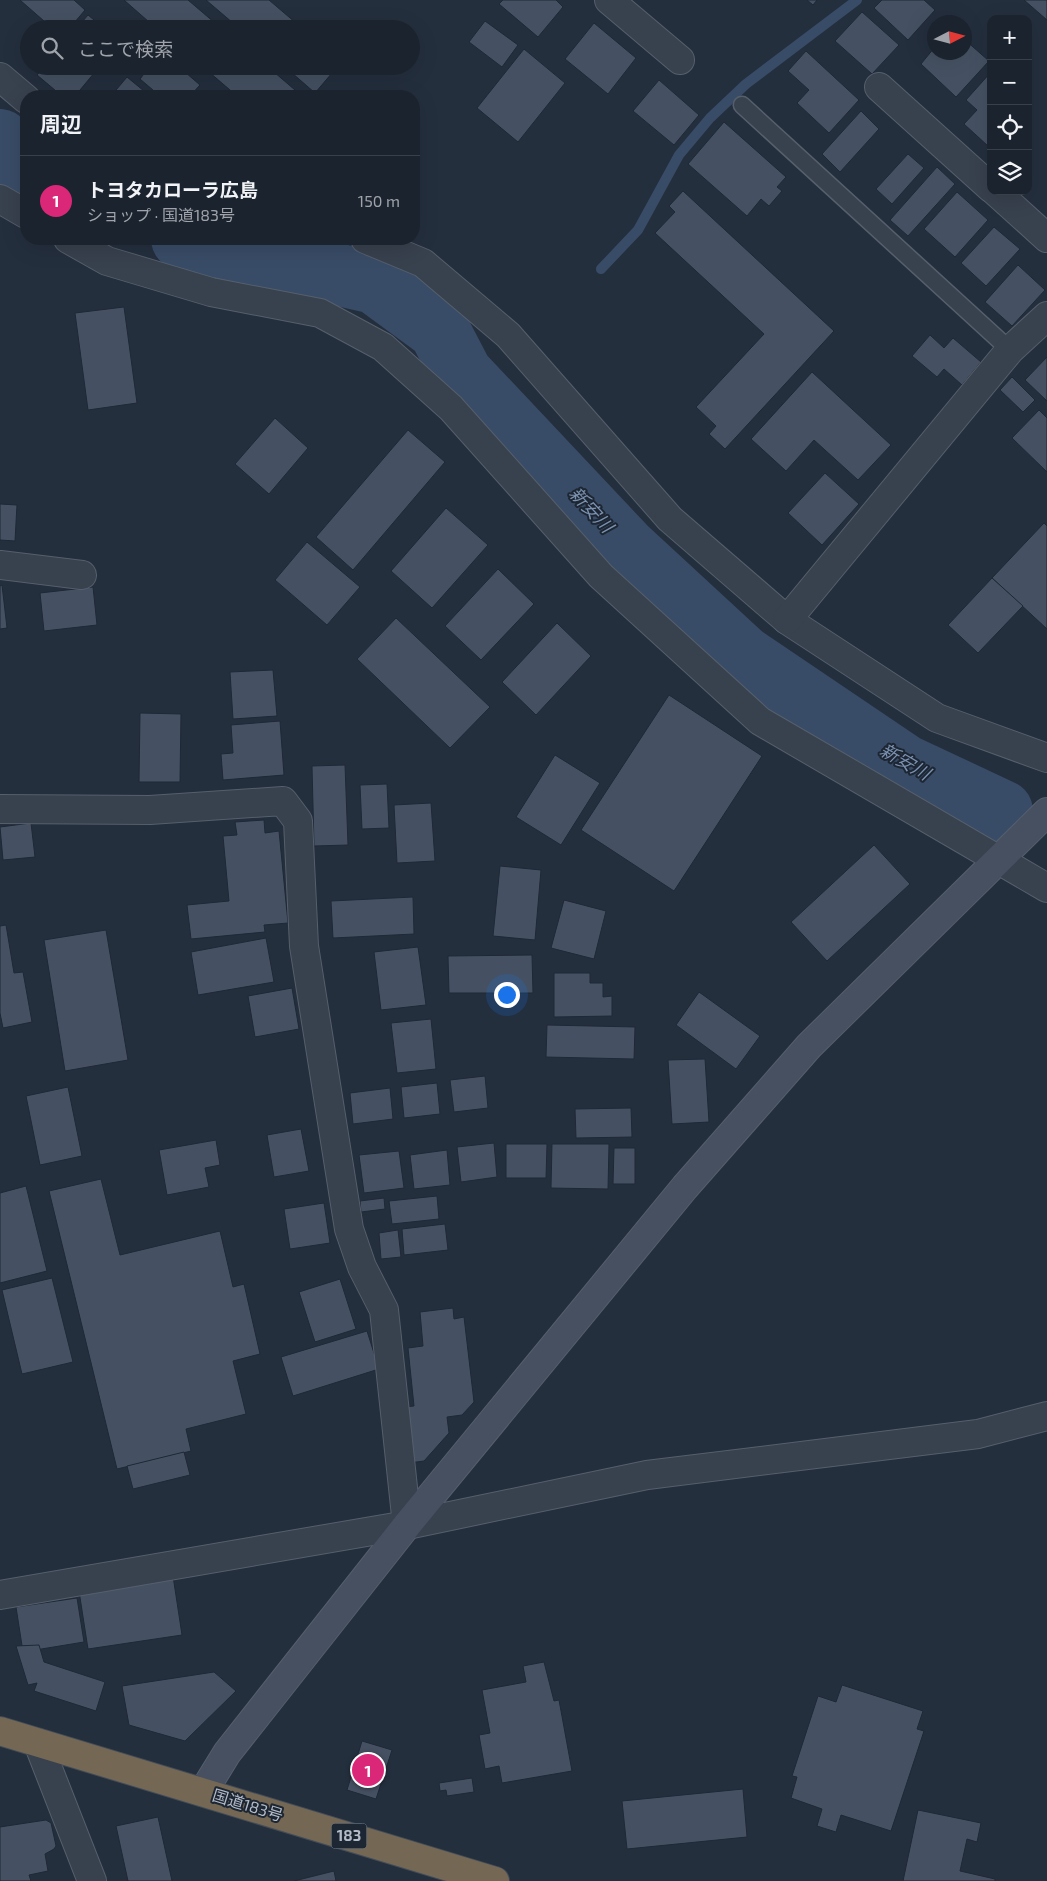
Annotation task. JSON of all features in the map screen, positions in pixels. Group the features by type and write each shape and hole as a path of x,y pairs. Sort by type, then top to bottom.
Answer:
{"highway":[{"name":"国道183号","path":"0,1730 495,1881"}],"street":[{"path":"609,0 680,60"},
{"path":"0,77 20,95"},
{"path":"879,87 987,184"},
{"path":"999,195 1047,238"},
{"path":"0,199 20,211"},
{"path":"78,245 107,262 202,290 320,313 383,347 451,408 601,576 760,721 1047,888"},
{"path":"380,245 423,263 508,334 670,520 787,620 937,718 1047,758"},
{"path":"787,620 1010,350 1047,317"},
{"path":"0,565 82,575"},
{"path":"0,809 150,810 283,801 298,821 304,946 349,1229 362,1267 384,1310 407,1525"},
{"path":"203,1792 227,1753 407,1525 684,1187 802,1054 1047,812"},
{"path":"0,1595 407,1525 647,1475 978,1434 1047,1416"},
{"path":"38,1743 92,1881"}],"lane":[{"path":"742,106 1010,350"}],"building":[{"path":"20,0 74,0 85,10 77,20 43,20"},
{"path":"124,0 188,0 211,20 147,20"},
{"path":"206,0 269,0 292,20 229,20"},
{"path":"503,0 556,0 563,7 538,37 499,4"},
{"path":"807,0 817,0 813,5"},
{"path":"882,0 924,0 935,10 930,15 927,15 927,19 908,40 874,8"},
{"path":"1024,0 1047,0 1047,20"},
{"path":"862,12 899,45 872,74 835,41"},
{"path":"88,15 94,20 84,20"},
{"path":"485,21 518,45 502,67 469,42"},
{"path":"594,23 636,58 608,94 565,59"},
{"path":"972,46 987,59 987,63 956,97 921,64 927,57 927,60 972,60"},
{"path":"524,49 565,83 518,142 477,108"},
{"path":"806,51 859,100 829,133 797,103 809,90 788,71"},
{"path":"37,75 92,75 80,90 55,90"},
{"path":"143,75 188,75 200,85 195,90 153,90 140,79"},
{"path":"212,75 278,75 295,90 230,90"},
{"path":"294,75 330,75 318,90 312,90"},
{"path":"987,76 987,145 964,124 977,110 966,100"},
{"path":"127,77 143,90 116,90"},
{"path":"659,80 699,115 674,145 633,111"},
{"path":"861,111 879,129 840,172 822,154"},
{"path":"724,122 786,177 777,187 782,191 769,206 761,199 747,216 688,164"},
{"path":"908,154 924,168 892,204 876,189"},
{"path":"937,167 955,184 908,236 890,220"},
{"path":"683,191 834,331 725,449 709,434 716,426 696,407 764,334 655,233 675,212 669,206"},
{"path":"957,192 988,220 955,257 924,229"},
{"path":"994,227 1020,249 986,286 961,263"},
{"path":"1018,265 1045,290 1012,326 985,302"},
{"path":"124,307 137,403 88,410 75,313"},
{"path":"930,335 944,348 953,338 981,362 962,385 944,369 937,377 912,356"},
{"path":"1047,357 1047,401 1025,380"},
{"path":"812,372 891,445 858,480 814,440 786,471 751,439"},
{"path":"1012,377 1035,400 1023,412 1000,390"},
{"path":"1039,410 1047,418 1047,472 1012,438"},
{"path":"275,418 308,448 269,494 235,464"},
{"path":"408,430 445,462 353,570 316,537"},
{"path":"825,473 859,504 822,545 788,513"},
{"path":"0,504 17,505 15,541 0,540"},
{"path":"446,508 488,545 432,608 391,571"},
{"path":"1044,523 1047,526 1047,629 992,578"},
{"path":"307,542 360,587 327,625 275,580"},
{"path":"498,569 534,604 481,660 445,626"},
{"path":"992,578 1023,606 978,653 948,625"},
{"path":"2,585 7,628 0,629 0,586"},
{"path":"93,587 97,625 44,631 40,593"},
{"path":"396,618 490,707 450,748 357,659"},
{"path":"557,623 591,656 536,715 502,682"},
{"path":"273,670 277,716 233,719 230,672"},
{"path":"669,695 762,756 674,891 581,830"},
{"path":"140,713 181,714 180,782 139,782"},
{"path":"280,721 284,775 223,780 221,754 233,753 231,725"},
{"path":"555,755 600,783 561,845 516,817"},
{"path":"345,765 348,845 314,846 312,766"},
{"path":"387,784 389,828 362,829 360,785"},
{"path":"431,803 435,861 397,863 394,805"},
{"path":"264,820 265,833 279,831 288,923 264,925 265,932 191,939 187,905 229,901 223,836 237,835 235,822"},
{"path":"31,823 35,857 3,860 0,827"},
{"path":"874,845 910,884 827,961 791,922"},
{"path":"500,866 541,870 535,940 493,936"},
{"path":"413,897 414,934 333,938 331,901"},
{"path":"564,900 606,911 594,959 551,948"},
{"path":"6,925 14,973 23,972 32,1022 3,1028 0,1013 0,926"},
{"path":"106,930 128,1060 65,1071 44,940"},
{"path":"266,938 274,982 198,995 191,952"},
{"path":"418,947 426,1005 381,1010 374,952"},
{"path":"532,955 533,993 449,993 448,956"},
{"path":"554,973 590,973 590,983 603,983 603,997 612,996 612,1016 554,1017"},
{"path":"292,988 299,1029 255,1037 248,996"},
{"path":"699,992 760,1036 736,1069 676,1025"},
{"path":"431,1019 436,1069 397,1073 391,1023"},
{"path":"547,1025 635,1027 634,1059 546,1057"},
{"path":"705,1059 709,1122 672,1124 668,1060"},
{"path":"485,1076 488,1108 454,1112 450,1080"},
{"path":"437,1083 440,1114 404,1118 401,1087"},
{"path":"68,1087 82,1156 40,1165 26,1096"},
{"path":"390,1088 393,1119 353,1124 350,1093"},
{"path":"631,1108 632,1137 576,1138 575,1109"},
{"path":"301,1129 309,1171 274,1177 267,1135"},
{"path":"216,1140 220,1165 205,1168 209,1187 167,1195 159,1150"},
{"path":"494,1143 497,1177 461,1182 457,1147"},
{"path":"506,1144 547,1144 546,1178 506,1178"},
{"path":"552,1144 609,1144 608,1189 551,1188"},
{"path":"614,1148 635,1148 635,1184 613,1184"},
{"path":"447,1150 450,1185 414,1189 410,1155"},
{"path":"399,1151 404,1188 364,1193 359,1155"},
{"path":"101,1179 120,1255 220,1231 233,1287 244,1284 260,1354 233,1361 246,1414 186,1429 191,1451 117,1469 49,1191"},
{"path":"26,1186 47,1271 0,1283 0,1193"},
{"path":"437,1196 439,1219 392,1224 389,1201"},
{"path":"384,1198 385,1209 361,1212 360,1201"},
{"path":"324,1203 330,1243 290,1249 284,1209"},
{"path":"445,1224 448,1250 404,1255 402,1229"},
{"path":"398,1230 401,1257 381,1259 379,1233"},
{"path":"52,1278 73,1362 22,1374 2,1290"},
{"path":"340,1279 356,1329 315,1342 299,1292"},
{"path":"453,1308 454,1319 464,1317 474,1402 462,1415 447,1417 449,1433 424,1461 409,1463 403,1407 414,1406 408,1348 423,1346 420,1312"},
{"path":"367,1331 379,1369 293,1396 281,1357"},
{"path":"184,1452 190,1475 133,1489 127,1466"},
{"path":"173,1576 182,1635 88,1649 79,1591"},
{"path":"77,1598 84,1642 23,1652 16,1607"},
{"path":"39,1645 44,1662 105,1682 96,1711 34,1691 37,1683 28,1685 16,1646"},
{"path":"544,1662 554,1701 559,1700 572,1771 502,1783 499,1766 485,1769 479,1735 490,1733 482,1690 526,1682 523,1666"},
{"path":"214,1672 236,1691 185,1741 129,1725 122,1686"},
{"path":"842,1685 923,1711 917,1729 924,1731 891,1831 841,1815 836,1832 817,1826 822,1809 791,1798 797,1777 792,1776 818,1696 836,1702"},
{"path":"362,1741 392,1750 376,1799 347,1790"},
{"path":"472,1778 474,1792 447,1796 446,1790 440,1791 439,1783"},
{"path":"743,1789 747,1837 627,1849 622,1801"},
{"path":"918,1810 981,1823 977,1842 967,1839 960,1871 995,1879 995,1881 903,1881"},
{"path":"158,1817 172,1881 128,1881 116,1826"},
{"path":"46,1820 51,1823 56,1846 45,1854 48,1871 29,1875 31,1881 0,1881 0,1827"},
{"path":"334,1871 336,1881 294,1881"}],"waterway":[{"path":"601,269 638,230 679,155 710,118 746,84 857,0"},
{"name":"新安川","path":"0,140 20,165"},
{"name":"新安川","path":"208,245 375,283 439,330 462,374 626,548 743,656 904,765 1002,811"},
{"path":"439,330 464,321"}],"place":[{"name":"トヨタカローラ広島","path":"368,1770"}]}
